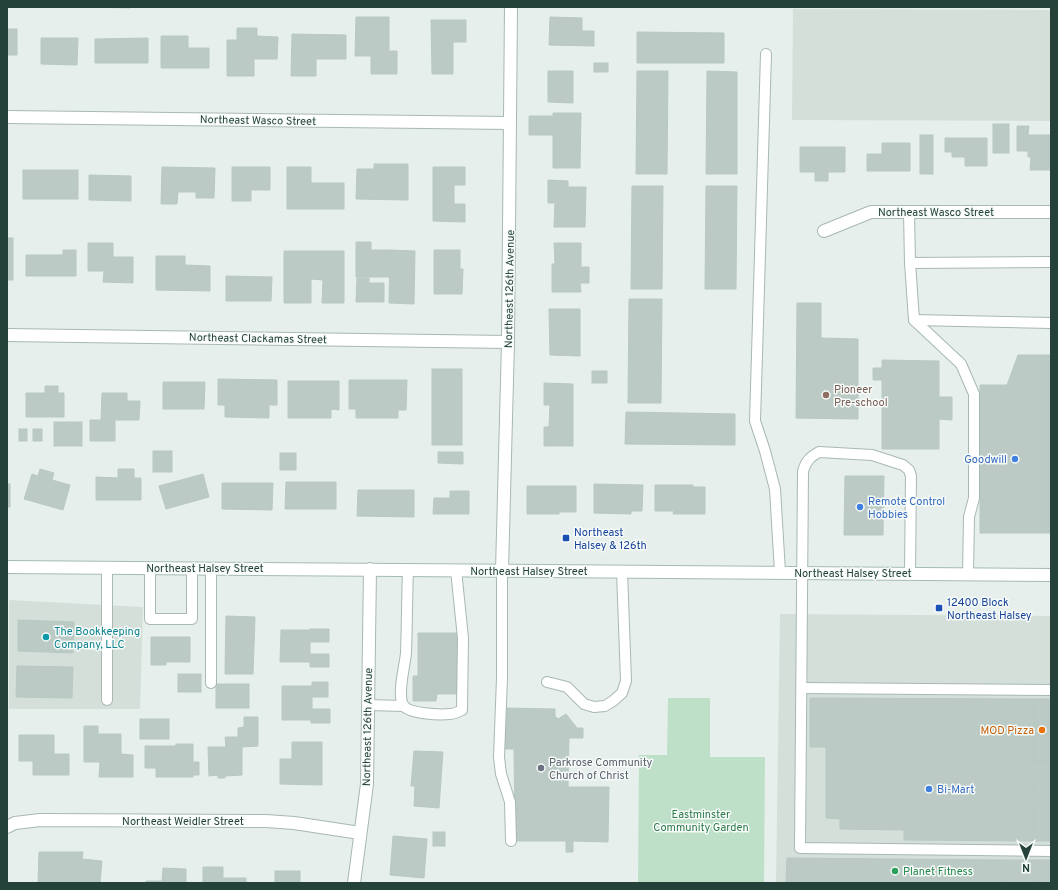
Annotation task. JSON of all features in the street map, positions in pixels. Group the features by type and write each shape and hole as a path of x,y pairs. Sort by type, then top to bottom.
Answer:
{"street":[{"name":"Northeast 126th Avenue","path":"502,570 508,342 511,7"},
{"name":"Northeast Wasco Street","path":"7,117 510,123"},
{"name":"Northeast Wasco Street","path":"824,231 871,212 1051,212"},
{"name":"Northeast Clackamas Street","path":"7,335 508,342"},
{"name":"Northeast Halsey Street","path":"7,567 1051,574"},
{"name":"Northeast 126th Avenue","path":"354,883 367,784 370,569"},
{"name":"Northeast Weidler Street","path":"7,827 15,823 40,820 266,821 294,823 360,833"}],"lane":[{"path":"766,54 755,421 775,489 780,572"},
{"path":"909,212 910,263 914,320 961,364 974,394 974,498 969,517 968,574"},
{"path":"910,263 1051,262"},
{"path":"914,320 1051,323"},
{"path":"910,573 911,476 909,470 903,465 872,454 819,452 811,456 806,462 803,471 800,848 1051,851"},
{"path":"107,567 107,700"},
{"path":"150,568 150,619 192,619 192,568"},
{"path":"211,568 211,683"},
{"path":"408,570 406,656 403,674 402,701 408,710 430,714 452,714 462,710 463,638 456,570"},
{"path":"502,570 502,678 498,757 500,774 510,802 511,842"},
{"path":"547,682 567,687 584,704 594,707 604,706 613,701 622,693 626,681 622,571"},
{"path":"802,688 1051,690"},
{"path":"368,705 404,706"}],"shaded area":[{"path":"793,9 1051,10 1051,121 792,120"},
{"path":"9,600 143,607 140,709 9,709"},
{"path":"780,614 1051,616 1051,883 776,883"}],"green space":[{"name":"Eastminster Community Garden","path":"668,698 710,698 710,757 765,757 764,883 638,883 639,755 667,755"}],"building":[{"path":"90,7 130,7 130,8"},
{"path":"356,17 389,17 389,51 397,51 397,74 371,74 371,56 355,56"},
{"path":"550,17 582,18 582,31 594,31 594,46 549,45"},
{"path":"431,20 466,20 466,42 453,42 453,74 432,74"},
{"path":"237,28 257,28 257,36 278,37 277,59 254,59 254,76 227,76 227,40 237,40"},
{"path":"7,29 17,29 17,55 7,55"},
{"path":"637,32 724,33 724,63 637,63"},
{"path":"292,34 346,35 346,59 316,59 316,76 291,76"},
{"path":"161,36 188,36 188,48 209,48 209,68 161,68"},
{"path":"41,38 78,38 77,65 41,64"},
{"path":"148,38 148,63 95,63 95,39"},
{"path":"594,63 608,63 608,72 594,72"},
{"path":"548,71 573,71 573,103 548,102"},
{"path":"637,71 668,71 667,174 636,174"},
{"path":"707,71 737,72 737,174 706,174"},
{"path":"553,113 581,113 580,168 553,168 553,135 529,135 529,116 553,116"},
{"path":"993,124 1009,124 1009,153 993,153"},
{"path":"1017,126 1029,126 1028,135 1051,135 1051,170 1030,170 1031,157 1028,157 1028,151 1017,151"},
{"path":"920,135 933,135 933,174 920,174"},
{"path":"945,138 987,138 987,166 965,166 965,157 952,157 952,152 945,152"},
{"path":"882,143 910,143 910,171 867,171 867,154 882,154"},
{"path":"800,147 845,147 845,172 828,172 828,181 815,181 815,172 800,172"},
{"path":"374,164 408,164 408,200 356,199 357,169 374,169"},
{"path":"162,167 215,168 214,198 196,198 196,192 178,192 177,204 161,204"},
{"path":"232,167 270,167 270,190 251,190 251,201 232,201"},
{"path":"287,167 311,167 311,183 344,183 344,209 287,209"},
{"path":"433,167 465,167 465,185 454,185 454,204 465,204 465,222 433,221"},
{"path":"23,170 78,170 78,199 23,199"},
{"path":"89,175 131,176 131,201 89,200"},
{"path":"548,180 568,181 568,187 586,187 585,227 554,227 555,203 548,203"},
{"path":"632,186 663,186 662,289 631,289"},
{"path":"706,186 737,186 736,289 705,289"},
{"path":"7,238 13,238 13,280 7,280"},
{"path":"356,242 371,242 371,250 390,250 390,277 356,277"},
{"path":"88,243 113,243 113,257 133,257 133,283 103,282 104,271 88,271"},
{"path":"554,243 581,243 581,267 589,267 589,283 580,283 581,292 552,292 552,264 555,264"},
{"path":"63,250 76,250 76,276 26,276 26,255 63,255"},
{"path":"390,250 415,251 414,304 389,303"},
{"path":"434,250 460,250 460,269 463,269 462,294 434,294"},
{"path":"284,251 344,251 344,303 322,303 323,280 311,279 311,303 284,303"},
{"path":"156,256 185,256 185,265 210,266 210,291 156,290"},
{"path":"226,276 272,277 271,301 226,301"},
{"path":"357,278 369,278 369,283 384,283 384,302 356,302"},
{"path":"629,299 662,299 661,403 628,403"},
{"path":"797,303 821,303 821,338 858,339 858,419 796,418"},
{"path":"549,309 580,309 580,356 550,355"},
{"name":"Goodwill","path":"1018,355 1051,355 1051,533 980,533 980,385 1007,385"},
{"path":"882,360 939,361 939,397 952,397 952,420 939,419 939,449 882,449 882,380 873,380 873,368 882,368"},
{"path":"432,369 462,369 462,445 432,445"},
{"path":"592,371 607,371 607,383 592,383"},
{"path":"218,379 277,380 277,405 269,405 269,418 225,417 225,405 218,405"},
{"path":"349,380 407,380 406,410 398,410 398,418 356,418 356,409 349,409"},
{"path":"288,381 339,381 339,410 331,409 331,418 288,418"},
{"path":"163,382 205,382 204,409 163,409"},
{"path":"544,383 573,384 573,446 544,446 544,427 549,427 550,405 544,405"},
{"path":"45,386 58,386 58,393 64,393 64,417 26,417 26,393 45,393"},
{"path":"102,393 127,393 127,401 140,401 139,420 115,420 115,441 90,441 90,420 101,420"},
{"path":"626,412 735,414 735,445 625,444"},
{"path":"54,422 82,422 82,446 54,446"},
{"path":"19,429 27,429 27,441 19,441"},
{"path":"33,429 42,429 42,441 33,441"},
{"path":"153,451 172,451 172,472 153,472"},
{"path":"438,452 463,452 463,464 438,463"},
{"path":"280,453 296,453 296,470 280,470"},
{"path":"40,469 54,473 52,480 70,485 63,510 24,499 32,474 38,476"},
{"path":"118,469 134,469 134,478 141,478 141,500 96,500 96,477 118,478"},
{"path":"203,474 209,497 166,509 159,486"},
{"path":"845,476 884,476 883,535 844,535"},
{"path":"286,482 336,482 336,509 285,509"},
{"path":"222,483 273,483 272,510 222,509"},
{"path":"7,484 10,484 10,507 7,507"},
{"path":"594,484 643,485 642,511 631,511 631,514 594,513"},
{"path":"655,485 693,485 693,487 705,487 705,514 673,514 674,511 655,511"},
{"path":"527,486 576,486 576,512 559,512 559,514 527,514"},
{"path":"358,490 414,490 414,517 357,516"},
{"path":"450,491 469,491 469,514 433,514 434,498 450,498"},
{"path":"226,616 255,617 253,674 225,674"},
{"name":"The Bookkeeping Company, LLC","path":"18,620 74,622 73,653 18,651"},
{"path":"329,629 329,642 310,642 310,654 329,654 329,667 310,667 310,662 280,662 281,630"},
{"path":"418,633 459,633 458,694 437,694 436,701 413,701 413,676 418,676"},
{"path":"151,637 190,637 190,662 166,662 166,665 151,665"},
{"name":"The Bookkeeping Company, LLC","path":"17,666 73,667 72,698 16,697"},
{"path":"178,674 201,674 201,692 178,692"},
{"path":"312,682 328,682 328,697 312,697 312,709 330,709 330,723 311,723 311,720 282,720 282,686 312,686"},
{"path":"216,684 249,684 249,708 216,708"},
{"name":"Bi-Mart","path":"810,698 1034,699 1033,841 904,840 904,830 840,829 840,819 826,818 826,747 810,747"},
{"name":"MOD Pizza","path":"1034,699 1051,699 1051,761 1033,761"},
{"name":"Parkrose Community Church of Christ","path":"504,708 555,709 555,716 558,719 566,714 577,728 583,728 583,738 569,738 568,787 609,787 608,842 573,841 573,852 566,852 566,841 515,841 514,749 504,749"},
{"path":"244,717 258,717 258,746 242,747 242,775 225,776 225,778 218,778 218,775 209,776 208,747 226,747 225,737 238,737 238,728 244,727"},
{"path":"140,719 169,719 169,739 140,739"},
{"path":"84,726 98,726 98,734 121,734 121,754 133,755 133,777 99,777 100,762 84,762"},
{"path":"19,735 54,735 54,754 69,754 69,775 33,775 33,761 19,761"},
{"path":"292,742 322,742 322,785 280,784 280,759 292,759"},
{"path":"176,744 193,744 193,762 199,762 199,775 193,775 193,777 156,777 156,768 145,768 145,746 176,746"},
{"path":"414,751 443,752 439,808 414,806 415,786 411,786"},
{"path":"1033,761 1051,761 1051,841 1033,841"},
{"path":"433,832 445,832 445,846 433,846"},
{"path":"393,836 427,839 424,878 390,875"},
{"path":"39,852 83,852 82,859 102,861 100,883 38,883"},
{"name":"Planet Fitness","path":"787,858 1003,860 1003,883 786,883"},
{"path":"1003,860 1035,860 1035,883 1003,883"},
{"path":"1035,860 1051,860 1051,883 1035,883"},
{"path":"203,867 223,867 223,878 246,878 246,883 203,883"},
{"path":"163,868 186,869 186,883 146,883 146,881 162,881"},
{"path":"275,871 300,871 300,883 275,883"}],"place":[{"name":"Pioneer Pre-school","path":"826,395"},
{"name":"Goodwill","path":"1015,459"},
{"name":"Remote Control Hobbies","path":"860,507"},
{"name":"Northeast Halsey & 126th","path":"566,538"},
{"name":"12400 Block Northeast Halsey","path":"939,608"},
{"name":"The Bookkeeping Company, LLC","path":"46,637"},
{"name":"MOD Pizza","path":"1042,730"},
{"name":"Parkrose Community Church of Christ","path":"541,768"},
{"name":"Bi-Mart","path":"929,789"},
{"name":"Planet Fitness","path":"895,871"}]}
